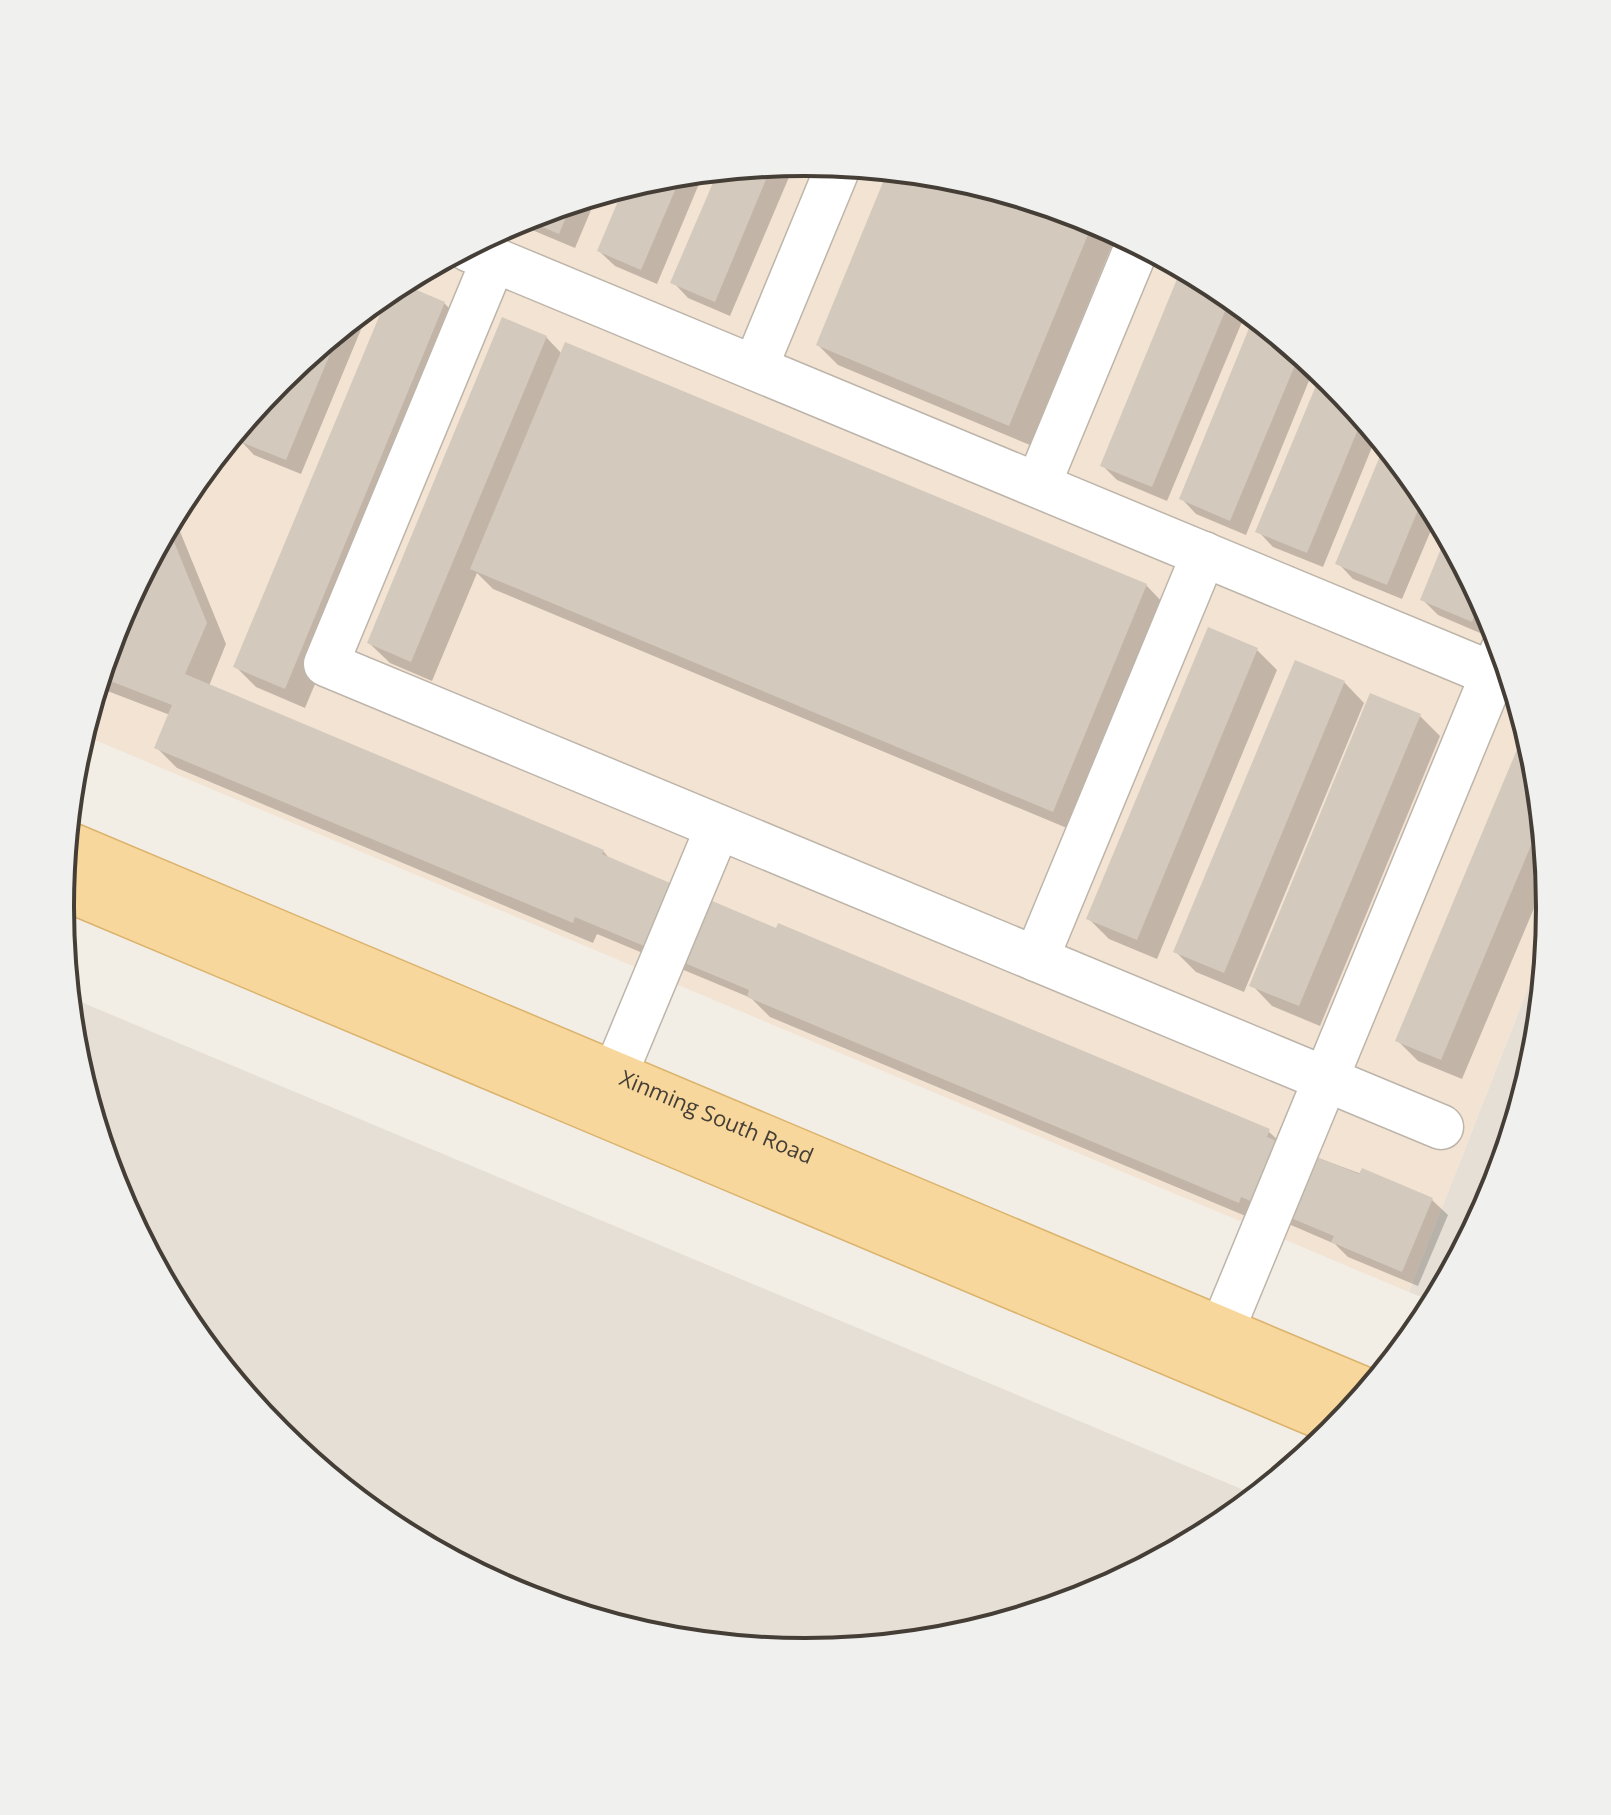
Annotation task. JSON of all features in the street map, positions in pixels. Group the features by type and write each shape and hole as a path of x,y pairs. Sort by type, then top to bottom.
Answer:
{"main road":[{"name":"Xinming South Road","path":"77,848 1358,1387"},
{"name":"Xinming South Road","path":"75,892 1328,1420"}],"lane":[{"path":"755,368 834,177"},
{"path":"1441,1127 326,664 480,254 1204,554 1493,660"},
{"path":"1038,485 1134,254"},
{"path":"1036,959 1204,554"},
{"path":"1222,1330 1496,667"},
{"path":"615,1074 718,827"}],"shaded area":[{"path":"806,176 901,182 948,190 1041,215 1085,232 1129,251 1212,299 1251,327 1323,390 1386,462 1414,501 1462,584 1481,628 1498,672 1523,765 1535,860 1537,908 1533,974 1409,1292 94,740 113,672 149,584 197,501 225,462 288,390 360,327 399,299 482,251 526,232 570,215 663,190 710,182"},
{"path":"1533,974 1523,1050 1512,1097 1481,1187 1462,1231 1424,1298 1409,1292"},
{"path":"80,1002 1247,1491 1171,1541 1085,1583 995,1614 901,1633 806,1639 710,1633 616,1614 526,1583 440,1541 360,1488 288,1425 225,1353 172,1273 130,1187 99,1097"}],"building":[{"path":"767,178 715,302 670,283 713,182"},
{"path":"884,181 995,201 1088,233 1009,426 816,345"},
{"path":"676,188 641,270 597,251 618,200"},
{"path":"566,216 559,234 541,226"},
{"path":"1177,278 1226,309 1152,487 1100,466"},
{"path":"415,289 445,302 285,689 233,667 381,312"},
{"path":"502,317 547,336 411,662 367,643"},
{"path":"1250,326 1295,365 1230,521 1179,499"},
{"path":"565,342 1147,584 1053,812 470,569"},
{"path":"331,351 286,460 242,442 288,390"},
{"path":"1317,384 1358,429 1307,553 1255,532"},
{"path":"1380,455 1419,509 1387,585 1335,564"},
{"path":"173,540 207,623 185,674 604,850 602,854 776,928 778,923 1270,1129 1267,1137 1359,1174 1362,1168 1433,1198 1402,1272 1331,1242 1334,1236 1241,1197 1239,1203 747,997 749,990 575,917 573,923 154,748 172,705 110,681 149,584"},
{"path":"1442,547 1475,614 1472,622 1420,600"},
{"path":"1208,627 1258,648 1137,940 1086,919"},
{"path":"1295,660 1345,681 1224,973 1173,952"},
{"path":"1370,693 1421,714 1299,1006 1249,986"},
{"path":"1519,746 1533,840 1441,1060 1395,1041"}]}
